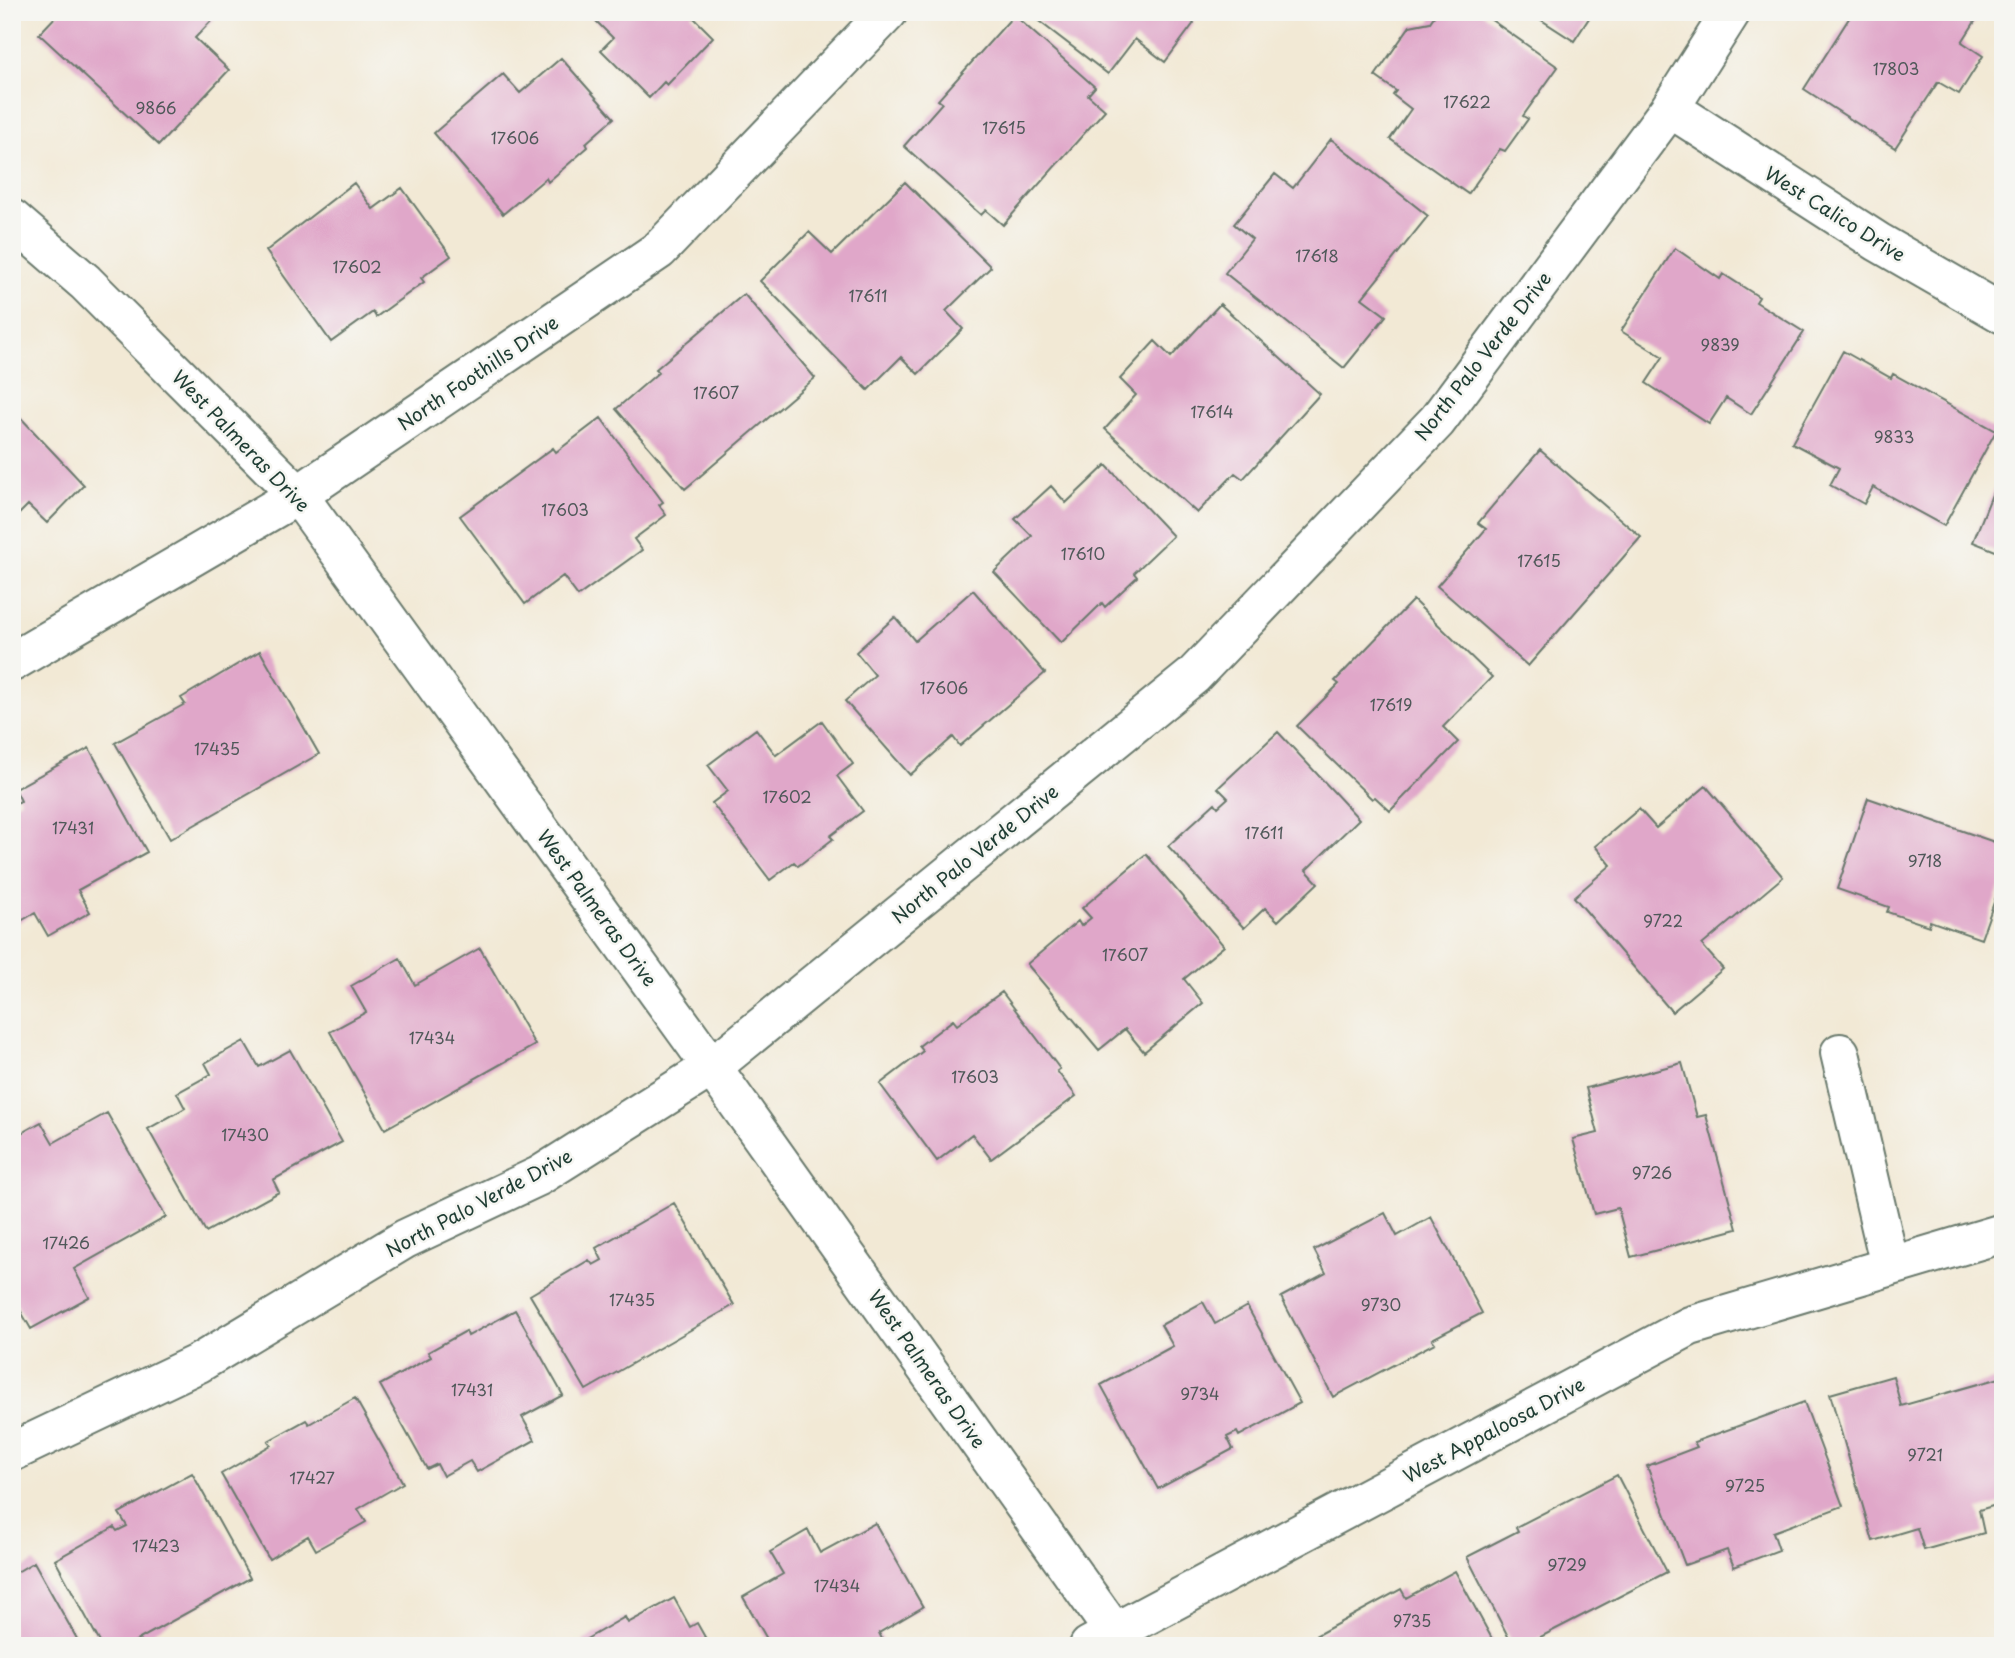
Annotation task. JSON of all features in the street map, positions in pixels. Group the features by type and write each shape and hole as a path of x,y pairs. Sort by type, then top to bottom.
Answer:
{"street":[{"name":"North Foothills Drive","path":"12,662 298,495 659,250 888,12"},
{"name":"North Palo Verde Drive","path":"12,1452 199,1363 405,1240 540,1176 712,1067 1193,676 1437,421 1670,108 1731,12"},
{"name":"West Calico Drive","path":"1670,108 1878,242 2003,314"},
{"name":"West Palmeras Drive","path":"12,219 85,282 298,495 712,1067 1109,1641"},
{"path":"1840,1053 1890,1266"},
{"name":"West Appaloosa Drive","path":"1109,1641 1690,1326 2003,1233"}],"building":[{"path":"60,12 212,12 216,16 195,38 229,70 159,145 39,34"},
{"path":"587,12 694,12 691,15 713,37 667,85 664,82 649,98 601,50 613,38"},
{"path":"1027,12 1180,12 1194,23 1165,62 1135,39 1108,74"},
{"path":"1437,12 1480,12 1558,67 1523,116 1528,119 1505,151 1500,149 1468,194 1390,139 1411,109 1393,95 1396,91 1375,76 1410,26 1430,22"},
{"path":"1529,12 1593,12 1574,41"},
{"path":"1853,12 1981,12 1962,42 1983,56 1959,94 1938,82 1895,148 1804,89"},
{"path":"1014,15 1095,87 1088,95 1105,110 1003,225 986,210 981,215 904,146 942,103 938,100"},
{"path":"561,58 614,118 586,143 588,147 548,182 546,178 503,214 434,133 503,74 520,93"},
{"path":"1331,139 1428,216 1362,298 1386,316 1344,368 1225,273 1252,239 1234,224 1275,174 1293,188"},
{"path":"905,182 991,267 946,311 963,329 918,374 901,357 868,390 760,281 809,232 832,254"},
{"path":"354,183 373,209 402,188 451,256 421,278 424,282 376,317 373,312 331,342 266,251"},
{"path":"1675,248 1720,279 1723,274 1759,297 1756,302 1804,332 1751,414 1726,398 1709,424 1646,383 1663,357 1621,331"},
{"path":"744,294 815,378 685,489 616,409 659,372 656,369"},
{"path":"1220,304 1320,394 1243,479 1235,473 1197,513 1105,429 1136,395 1120,379 1155,341 1171,357"},
{"path":"1843,351 1891,378 1893,374 1996,431 1944,526 1873,487 1864,504 1830,485 1839,468 1792,443"},
{"path":"20,417 84,485 47,523 28,505 12,521 12,425"},
{"path":"601,418 663,502 659,505 666,515 634,539 642,550 578,596 563,576 525,604 460,516 553,448 556,452"},
{"path":"1540,450 1641,537 1528,666 1437,586 1486,529 1478,523"},
{"path":"1106,465 1173,536 1134,573 1137,577 1105,607 1102,603 1061,643 994,572 1032,536 1015,519 1051,486 1066,503"},
{"path":"2003,467 2003,554 1973,542"},
{"path":"973,590 1045,673 960,746 953,737 910,775 845,701 875,675 856,652 895,617 915,641"},
{"path":"1413,600 1492,677 1443,727 1458,742 1390,811 1375,797 1372,799 1297,726 1339,684 1335,681"},
{"path":"260,651 319,754 170,839 115,743 185,704 181,698"},
{"path":"822,721 853,764 837,776 863,811 830,836 833,839 798,866 794,862 770,880 712,803 728,791 708,765 756,729 776,755"},
{"path":"1278,732 1359,819 1306,870 1318,883 1278,921 1265,908 1244,928 1168,846 1215,803 1218,807 1228,798 1218,788"},
{"path":"89,748 147,852 78,890 90,912 48,936 35,913 12,926 12,805 21,801 15,789"},
{"path":"1706,786 1783,877 1702,945 1723,969 1672,1012 1574,897 1611,865 1595,846 1639,809 1656,828"},
{"path":"1868,798 2003,845 2003,877 1981,939 1930,921 1929,926 1887,912 1889,907 1837,889"},
{"path":"1146,854 1224,946 1184,979 1203,1003 1144,1052 1125,1029 1099,1050 1027,964 1078,921 1081,926 1091,918 1082,908"},
{"path":"480,948 535,1045 385,1129 330,1032 366,1012 351,986 400,958 415,985"},
{"path":"1002,992 1060,1069 1057,1071 1076,1096 991,1159 972,1134 937,1161 880,1084 923,1051 919,1046 953,1020 957,1025"},
{"path":"244,1041 259,1067 290,1050 342,1142 273,1180 279,1192 206,1232 148,1129 185,1108 177,1093 211,1074 205,1063"},
{"path":"1682,1063 1697,1117 1706,1115 1737,1229 1631,1257 1618,1208 1594,1214 1573,1139 1598,1133 1586,1088"},
{"path":"107,1113 166,1217 74,1269 89,1297 31,1329 12,1296 12,1138 41,1122 53,1143"},
{"path":"674,1203 734,1305 586,1390 530,1295 589,1260 593,1265 602,1260 596,1248"},
{"path":"1385,1213 1397,1236 1431,1217 1482,1313 1432,1339 1435,1343 1333,1397 1281,1297 1326,1273 1314,1250"},
{"path":"1203,1302 1215,1324 1247,1306 1300,1403 1239,1436 1237,1432 1227,1437 1233,1449 1158,1489 1101,1385 1173,1346 1161,1325"},
{"path":"515,1310 563,1395 522,1417 535,1440 477,1472 470,1461 443,1476 437,1464 427,1469 380,1385 431,1357 428,1352 466,1331 468,1336"},
{"path":"1893,1376 1901,1406 2003,1377 2003,1503 1979,1510 1984,1533 1924,1550 1917,1528 1873,1541 1830,1394"},
{"path":"355,1398 403,1483 358,1509 366,1522 316,1550 308,1536 269,1559 221,1474 271,1445 268,1441 306,1420 309,1424"},
{"path":"1804,1402 1843,1506 1773,1532 1779,1550 1734,1567 1727,1550 1685,1565 1647,1466 1697,1447 1694,1442"},
{"path":"192,1473 250,1578 127,1646 102,1646 55,1560 114,1527 117,1531 127,1526 119,1513"},
{"path":"1617,1475 1667,1572 1523,1646 1513,1646 1467,1557 1518,1531 1516,1527"},
{"path":"875,1523 923,1607 879,1633 884,1643 879,1646 771,1646 743,1597 783,1574 770,1552 808,1530 820,1553"},
{"path":"34,1562 81,1646 12,1646 12,1575"},
{"path":"1455,1571 1496,1646 1297,1646 1401,1589 1406,1598"},
{"path":"674,1598 690,1627 697,1623 710,1646 586,1646 583,1641 625,1617 628,1623"}]}
